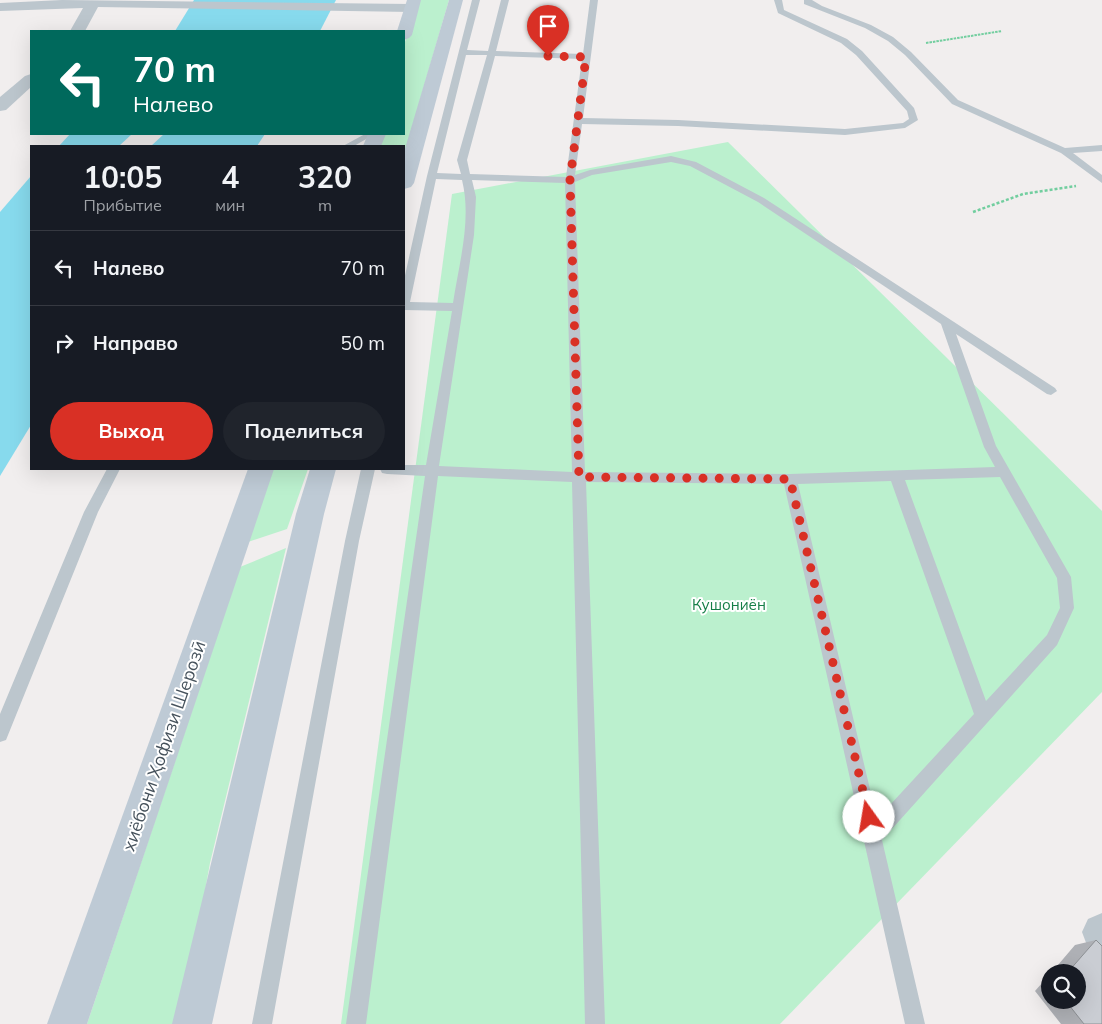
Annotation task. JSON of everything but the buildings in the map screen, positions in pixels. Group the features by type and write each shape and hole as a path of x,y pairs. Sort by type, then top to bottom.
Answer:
{"main road":[{"path":"405,179 456,0"},
{"path":"405,32 413,4"},
{"name":"хиёбони Ҳофизи Шерозӣ","path":"67,1024 262,470"},
{"path":"192,1024 310,514 323,470"}],"street":[{"path":"0,7 94,1 351,7 413,4"},
{"path":"79,30 94,1"},
{"path":"0,106 30,81"}],"lane":[{"path":"405,300 432,176 476,0"},
{"path":"356,1024 432,470 469,235 471,197 462,160 484,84 505,0"},
{"path":"594,0 570,180 596,1024"},
{"path":"578,121 696,124 845,132 904,125 914,120 911,110 858,53 844,41 781,11 778,0"},
{"path":"808,0 808,2 825,11 876,29 902,48 944,94 955,102 1064,151 1102,180"},
{"path":"462,52 586,57"},
{"path":"350,145 369,135"},
{"path":"1064,151 1102,148"},
{"path":"432,176 570,180 590,173 671,159 693,164 760,200 1051,391"},
{"path":"405,305 457,307"},
{"path":"873,836 1052,640 1067,608 1064,577 990,447 946,322"},
{"path":"405,469 579,477 790,479 1003,472"},
{"path":"0,734 91,512 112,470"},
{"path":"262,1024 352,541 368,470"},
{"path":"896,475 982,716"},
{"path":"790,479 916,1024"}],"path":[{"path":"902,48 1002,31"},
{"path":"973,212 1001,200 1030,191 1084,185"}],"green space":[{"path":"419,0 449,0 405,152 405,145 370,145 374,135 405,135 405,42"},
{"name":"Кушониён","path":"728,142 1102,511 1102,692 780,1024 341,1024 452,194"},
{"path":"260,470 308,470 287,529 245,543 234,542"},
{"path":"286,548 210,863 181,1024 87,1024 240,567"}],"water":[{"path":"194,0 336,0 321,30 176,30"},
{"path":"69,135 131,135 120,145 60,145"},
{"path":"163,135 264,135 258,145 152,145"},
{"path":"30,177 30,427 0,476 0,212"}],"route":[{"path":"548,56 586,57 570,180 579,477 790,479 869,817"}]}
